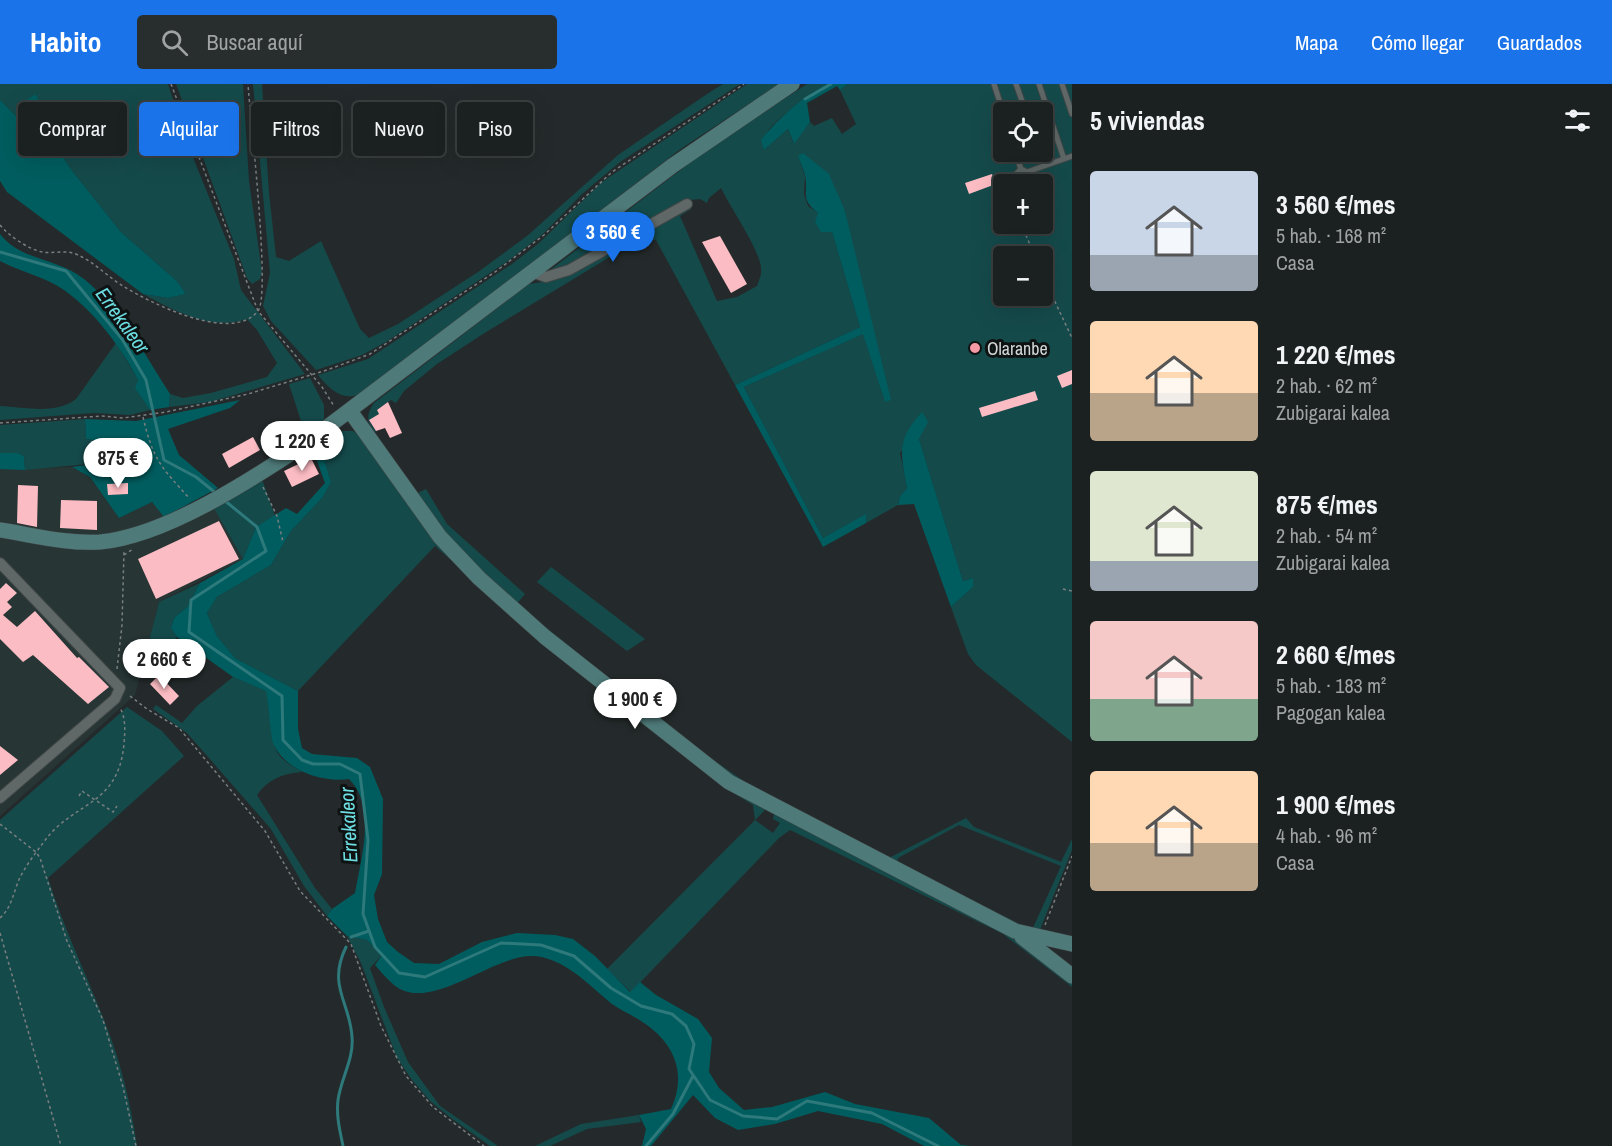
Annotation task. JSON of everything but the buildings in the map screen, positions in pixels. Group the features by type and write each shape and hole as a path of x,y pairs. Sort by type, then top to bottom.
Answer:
{"street":[{"path":"0,530 77,542 123,538 149,530 252,478 346,415 672,165 792,84"},
{"path":"532,272 546,277 569,270 687,204"},
{"path":"346,415 458,558 545,637 702,763 747,794 1015,931 1072,976"},
{"path":"0,563 117,685 115,699 0,798"},
{"path":"1015,931 1072,944"}],"lane":[{"path":"994,84 1000,102"},
{"path":"1016,84 1022,102"},
{"path":"1039,84 1064,159"},
{"path":"1062,84 1072,114"},
{"path":"1019,162 1021,169 1027,172 1072,156"},
{"path":"1043,162 1044,166"},
{"path":"1016,174 1021,169"}],"path":[{"path":"171,84 258,311 346,415"},
{"path":"0,225 20,241 42,252 62,251 78,255 124,287 190,317 218,325 239,323 258,311 262,296 263,261 248,84"},
{"path":"0,423 143,416 166,412 248,394 370,354 495,272 544,235 590,190 619,167 744,84"},
{"path":"1053,297 1072,338"},
{"path":"143,416 153,454 191,501 194,508"},
{"path":"252,478 277,516 283,542"},
{"path":"123,538 122,625 117,685 147,710 179,728 265,831 300,891 351,944 381,1026 406,1076 433,1107 484,1146"},
{"path":"1063,589 1072,591"},
{"path":"0,918 8,910 19,880 47,837 63,822 96,801 114,779 123,756 123,714 115,699"},
{"path":"79,796 82,791 113,812 117,806"},
{"path":"0,824 36,852 67,941 103,1020 123,1087 135,1146"},
{"path":"1040,938 1072,856"},
{"path":"0,933 61,1146"}],"shaded area":[{"path":"0,84 168,84 174,102 139,102 139,156 192,156 234,259 241,290 305,374 210,402 169,407 170,394 183,398 211,393 267,377 277,363 257,330 247,319 220,323 206,321 180,313 143,294 168,298 186,294 177,281 121,232 62,156 127,156 127,102 39,102 36,94 29,102 18,102 16,116 0,100"},
{"path":"176,84 243,84 249,181 262,272 260,279 252,284 247,278 202,156 239,156 239,102 183,102"},
{"path":"253,84 262,84 263,102 255,102"},
{"path":"723,84 740,84 620,162 582,194 543,234 508,261 386,342 362,355 316,370 271,321 263,306 270,273 259,156 267,156 276,257 289,261 321,241 360,329 369,338 398,324 478,272 527,236 618,155 707,94"},
{"path":"747,84 779,84 682,148 364,392 350,396 338,394 318,375 368,359 512,264 538,244 602,182"},
{"path":"807,84 827,84 773,125 767,133 764,150 788,129 793,143 810,122 814,126 832,118 842,134 856,124 840,90 848,84 1072,84 1072,742 976,665 968,654 951,607 973,587 973,578 963,581 919,439 927,422 900,453 907,488 900,496 898,505 866,523 866,515 823,538 744,387 864,333 885,402 845,211 798,156 805,176 804,194 808,206 818,213 832,232 860,327 735,385 656,240 644,239 608,258 437,364 404,391 396,403 391,400 377,410 379,414 369,421 376,431 373,433 370,425 368,418 374,403 529,284 555,280 574,272 687,208 691,209 680,216 717,301 737,297 757,286 761,268 756,251 721,188 709,198 707,203 700,199 690,200 575,266 545,274 713,145"},
{"path":"827,84 848,84 840,90 837,86 807,103 810,122 794,144 788,129 764,150 761,140 775,124 800,101"},
{"path":"36,94 39,102 23,102"},
{"path":"0,100 16,116 18,111 18,156 62,156 121,232 177,281 186,294 168,298 143,294 7,192 0,181"},
{"path":"803,153 829,174 845,211 891,400 885,402 863,334 744,387 823,538 866,514 866,523 823,547 735,385 860,327 832,232 821,232 815,222 818,213 807,199 805,175 798,156"},
{"path":"0,234 9,243 29,255 74,272 110,304 132,333 170,394 169,407 150,410 135,388 138,380 123,355 97,320 76,299 49,282 0,261"},
{"path":"116,343 138,380 136,389 150,410 130,415 94,413 0,420 0,406 49,409 68,404 76,399"},
{"path":"310,378 324,405 324,419 317,427 284,446 301,421 289,384"},
{"path":"240,400 230,408 168,429 179,455 218,488 164,517 152,502 119,518 90,477 72,467 109,462 114,447 106,442 86,439 85,419 136,421"},
{"path":"922,412 928,422 919,439 963,581 973,578 973,587 951,607 914,504 898,505 900,496 907,488 902,456 904,439"},
{"path":"85,419 86,439 106,442 114,446 109,462 25,470 24,456 18,453 0,453 0,425"},
{"path":"341,431 353,431 364,439 428,526 727,786 765,810 755,820 753,805 722,786 562,659 435,546 298,691 235,658 217,636 207,613 217,597 271,565 291,531 323,497 331,482 322,452 344,438"},
{"path":"341,431 345,438 322,452 331,482 323,497 291,531 271,565 217,597 207,613 217,636 235,658 298,691 298,729 302,748 312,754 357,758 370,767 383,799 382,874 374,895 378,919 387,942 414,963 439,964 482,942 517,933 555,935 573,939 595,956 630,992 640,982 656,995 698,1019 712,1038 709,1072 719,1088 744,1110 772,1107 825,1092 855,1104 929,1118 961,1145 971,1146 924,1146 882,1124 818,1111 775,1124 738,1130 715,1118 693,1095 651,1146 642,1146 646,1129 639,1115 671,1109 678,1084 675,1061 664,1040 655,1031 612,1004 565,966 543,957 515,958 442,989 425,993 408,992 394,985 375,965 382,955 367,940 347,936 327,916 332,909 355,893 365,833 363,804 358,791 349,779 327,779 305,773 286,761 273,743 266,691 233,677 177,637 171,628 174,618 187,607 200,583 243,559 256,527 286,508 297,514 325,483 313,450 330,434"},
{"path":"0,453 18,453 24,456 25,470 0,469"},
{"path":"72,467 90,477 119,518 152,502 164,516 207,496 243,559 159,602 135,695 0,816 0,469"},
{"path":"262,479 275,516 256,527 243,559 212,505"},
{"path":"426,489 447,524 525,594 515,606 456,548 416,494"},
{"path":"551,567 645,639 627,651 537,582"},
{"path":"200,583 187,607 174,618 171,628 177,637 152,665 141,672 159,602"},
{"path":"538,621 694,746 745,782 889,858 966,818 974,827 1061,862 1072,839 1072,850 1039,932 1036,934 985,913 746,788 702,757 536,624","holes":["959,825 1061,866 1032,930 897,863 898,858"]},
{"path":"233,677 267,691 271,733 275,748 284,760 302,772 276,778 257,795 315,888 332,909 327,916 304,886 271,829 187,733 153,709 156,705 182,723 197,706"},
{"path":"127,707 162,731 184,756 48,878 121,1069 137,1146 0,1146 0,820"},
{"path":"774,814 1012,935 1072,983 1072,987 1003,934 790,830 779,838 631,992 607,969 755,820 773,833 780,823 773,819"},
{"path":"347,936 367,940 382,955 370,968 408,1062 440,1106 498,1146 490,1146 451,1118 430,1101 412,1080 397,1058 361,963"},
{"path":"639,1115 641,1122 587,1129 550,1146 535,1146 581,1124"}],"waterway":[{"path":"805,99 831,84"},
{"name":"Errekaleor","path":"0,252 66,271 122,339 146,380 164,460 196,477 217,494"},
{"name":"Errekaleor","path":"224,500 257,527 266,551 191,600 189,632 282,696 283,740 302,760 313,764 340,764 360,774 368,840 363,914 375,947 399,973 425,977 501,943 541,945 574,956 611,988 641,1006 672,1014 686,1026 694,1044 689,1069 710,1100 743,1116 777,1119 807,1101 872,1113 938,1146"},
{"path":"351,937 369,931"},
{"path":"343,1146 338,1118 338,1100 352,1045 350,1025 339,983 341,961 346,947"},
{"path":"646,1146 673,1114 693,1076"}],"place":[{"name":"Olaranbe","path":"975,348"}]}
